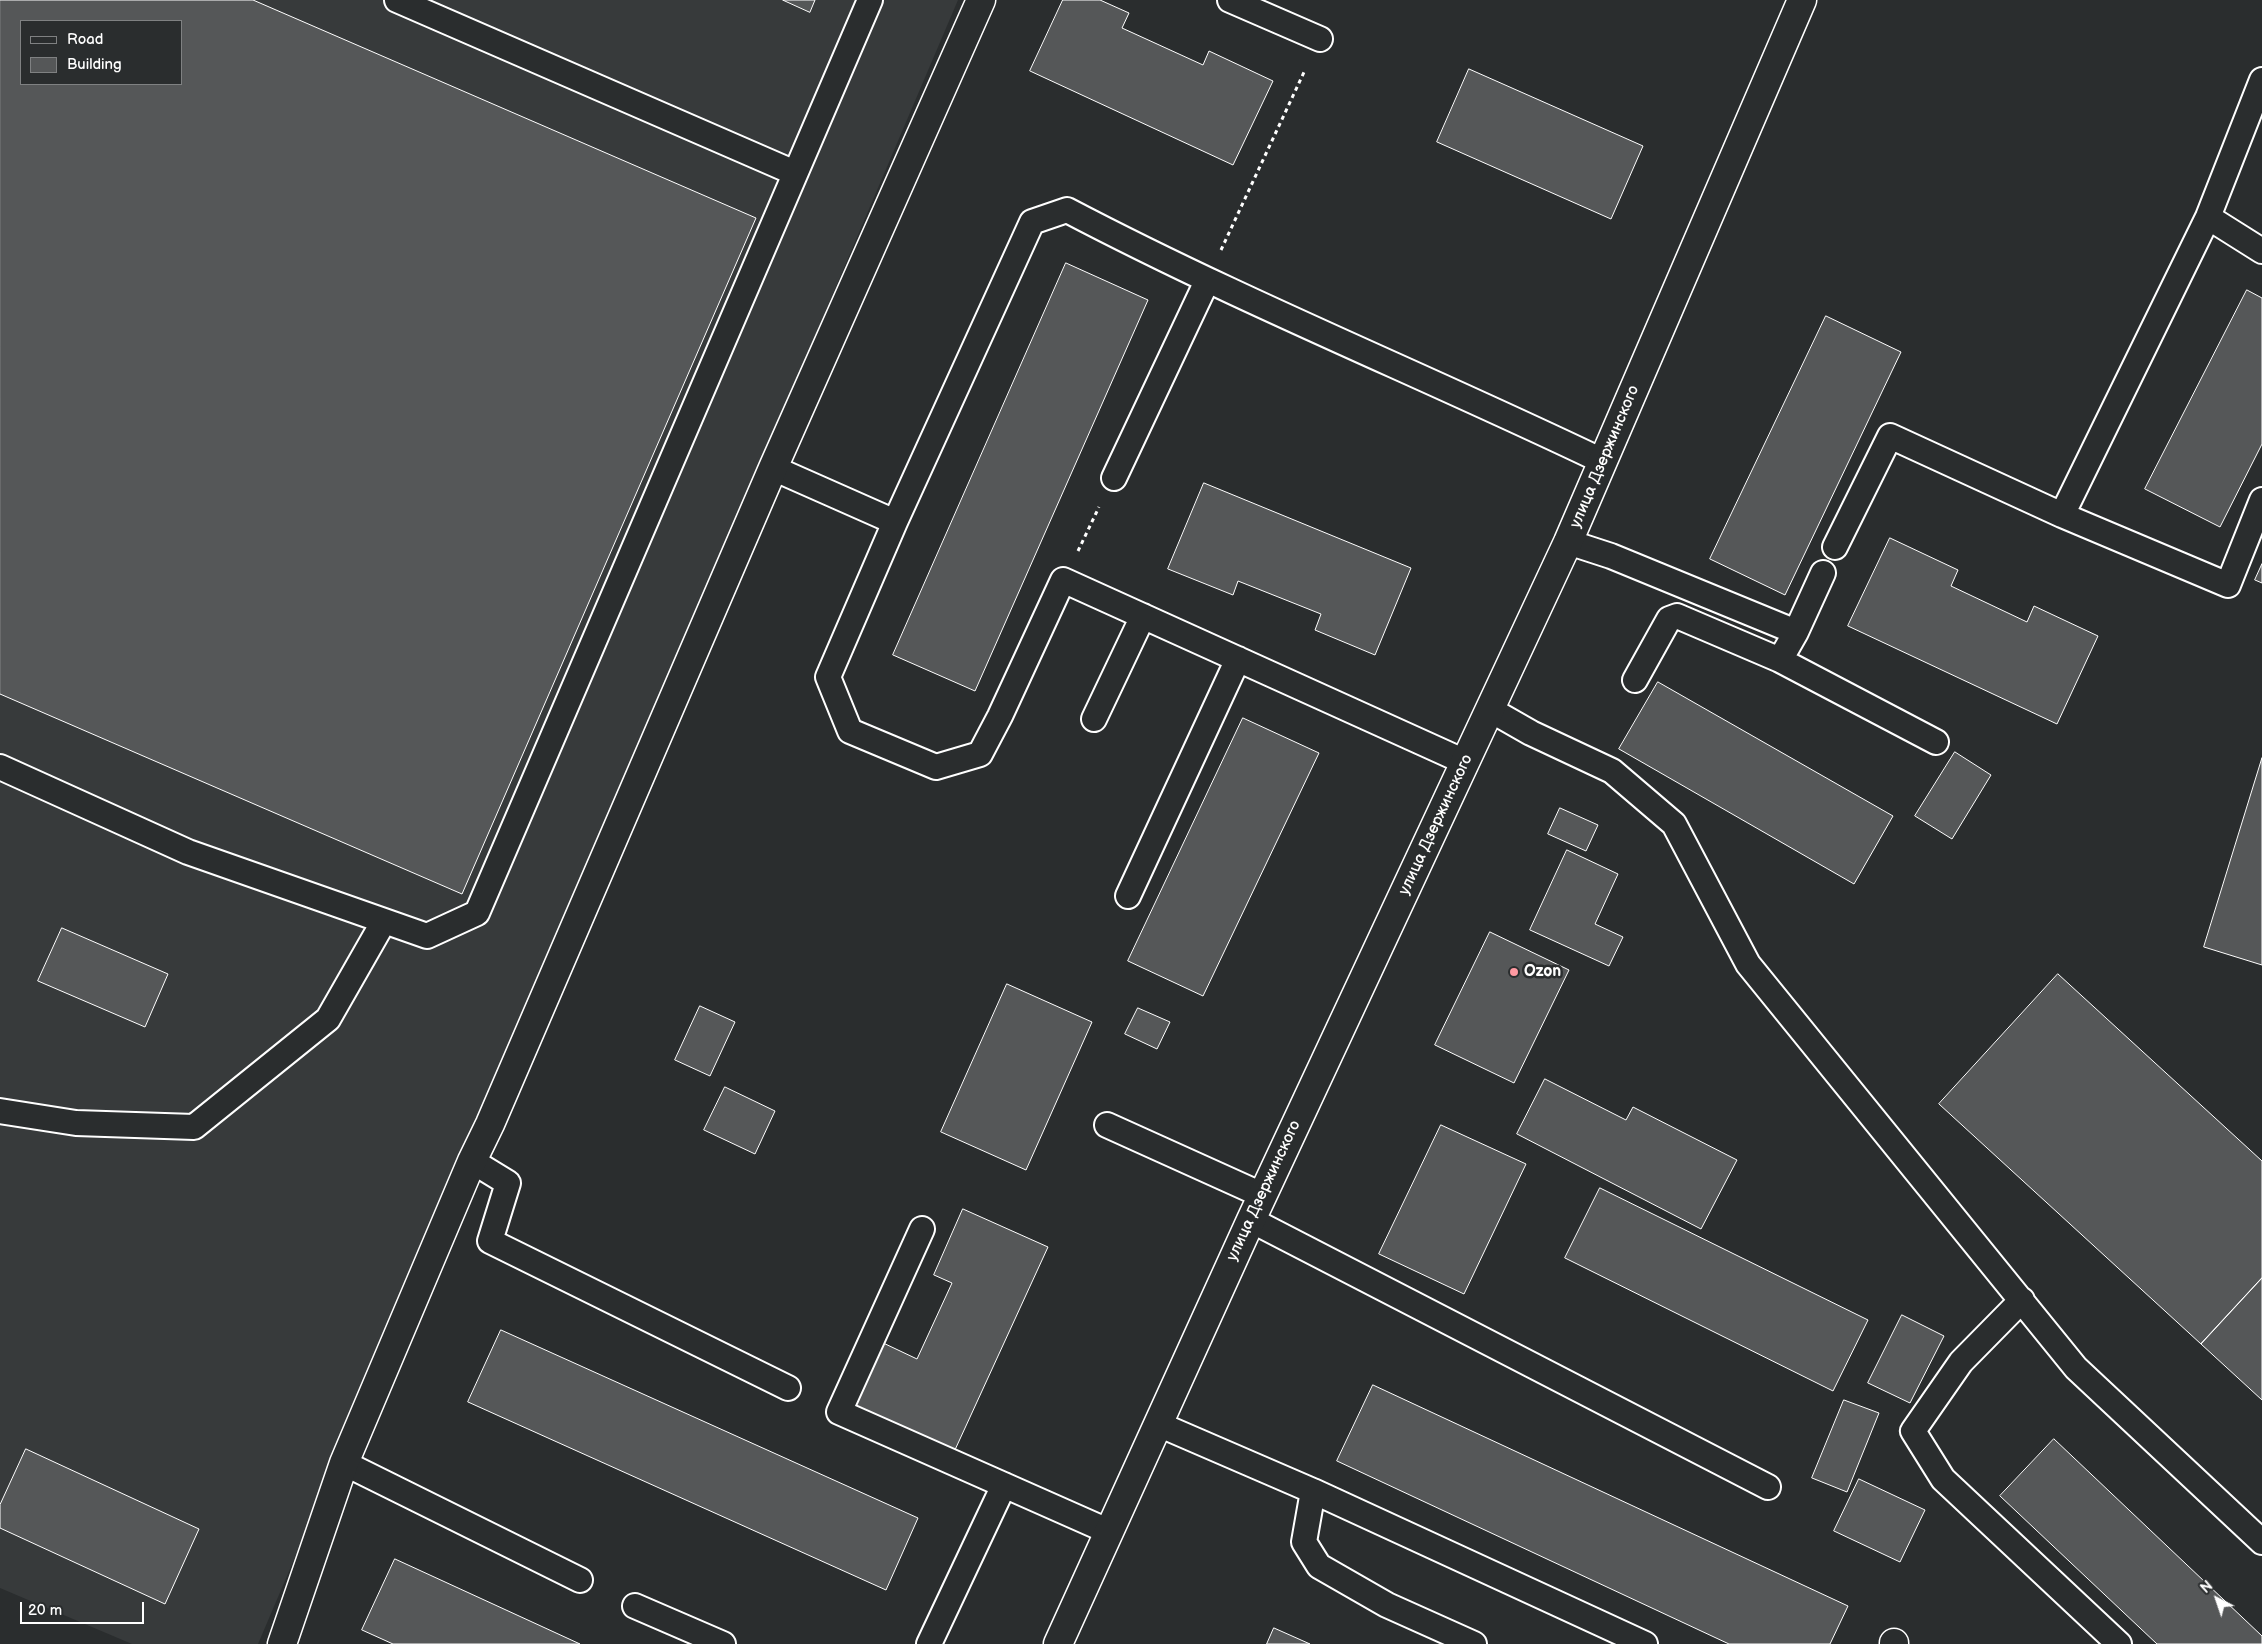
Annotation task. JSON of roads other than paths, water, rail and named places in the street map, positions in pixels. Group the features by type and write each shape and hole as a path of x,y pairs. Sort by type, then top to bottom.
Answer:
{"main road":[{"path":"282,1644 344,1463 472,1161 490,1124 772,468 981,0"},
{"name":"улица Дзержинского","path":"1058,1644 1262,1195 1568,542 1802,0"}],"lane":[{"path":"397,0 796,173"},
{"path":"0,767 188,852 427,936 477,913 870,0"},
{"path":"1230,0 1320,39"},
{"path":"2062,516 2208,217 2262,80"},
{"path":"1465,762 1063,580 1000,716 980,754 936,767 850,730 828,676 895,522 1032,222 1067,210 1207,280 1497,410 1602,461"},
{"path":"2208,217 2262,251"},
{"path":"1114,478 1207,280"},
{"path":"1835,547 1890,436 2062,516 2228,585 2262,500"},
{"path":"772,468 895,522"},
{"path":"1568,542 1611,556 1796,632"},
{"path":"1780,660 1796,632 1823,573"},
{"path":"1094,719 1143,616"},
{"path":"1635,680 1670,619 1677,616 1780,660 1936,742"},
{"path":"1128,896 1238,659"},
{"path":"1489,710 1531,733 1612,771 1674,824 1748,964 2076,1368 2262,1542"},
{"path":"0,1111 76,1123 194,1127 328,1019 384,920"},
{"path":"1107,1125 1262,1195"},
{"path":"472,1161 508,1183 490,1242 788,1388"},
{"path":"1251,1220 1768,1487"},
{"path":"922,1229 838,1412 1110,1532"},
{"path":"2022,1300 1961,1362 1913,1430 1943,1480 2119,1644"},
{"path":"1158,1424 1313,1491 1645,1644"},
{"path":"344,1463 580,1580"},
{"path":"929,1644 1004,1485"},
{"path":"1313,1491 1304,1542 1319,1566 1388,1605 1474,1644"},
{"path":"636,1606 723,1644"}],"place":[{"name":"Ozon","path":"1514,972"}]}
